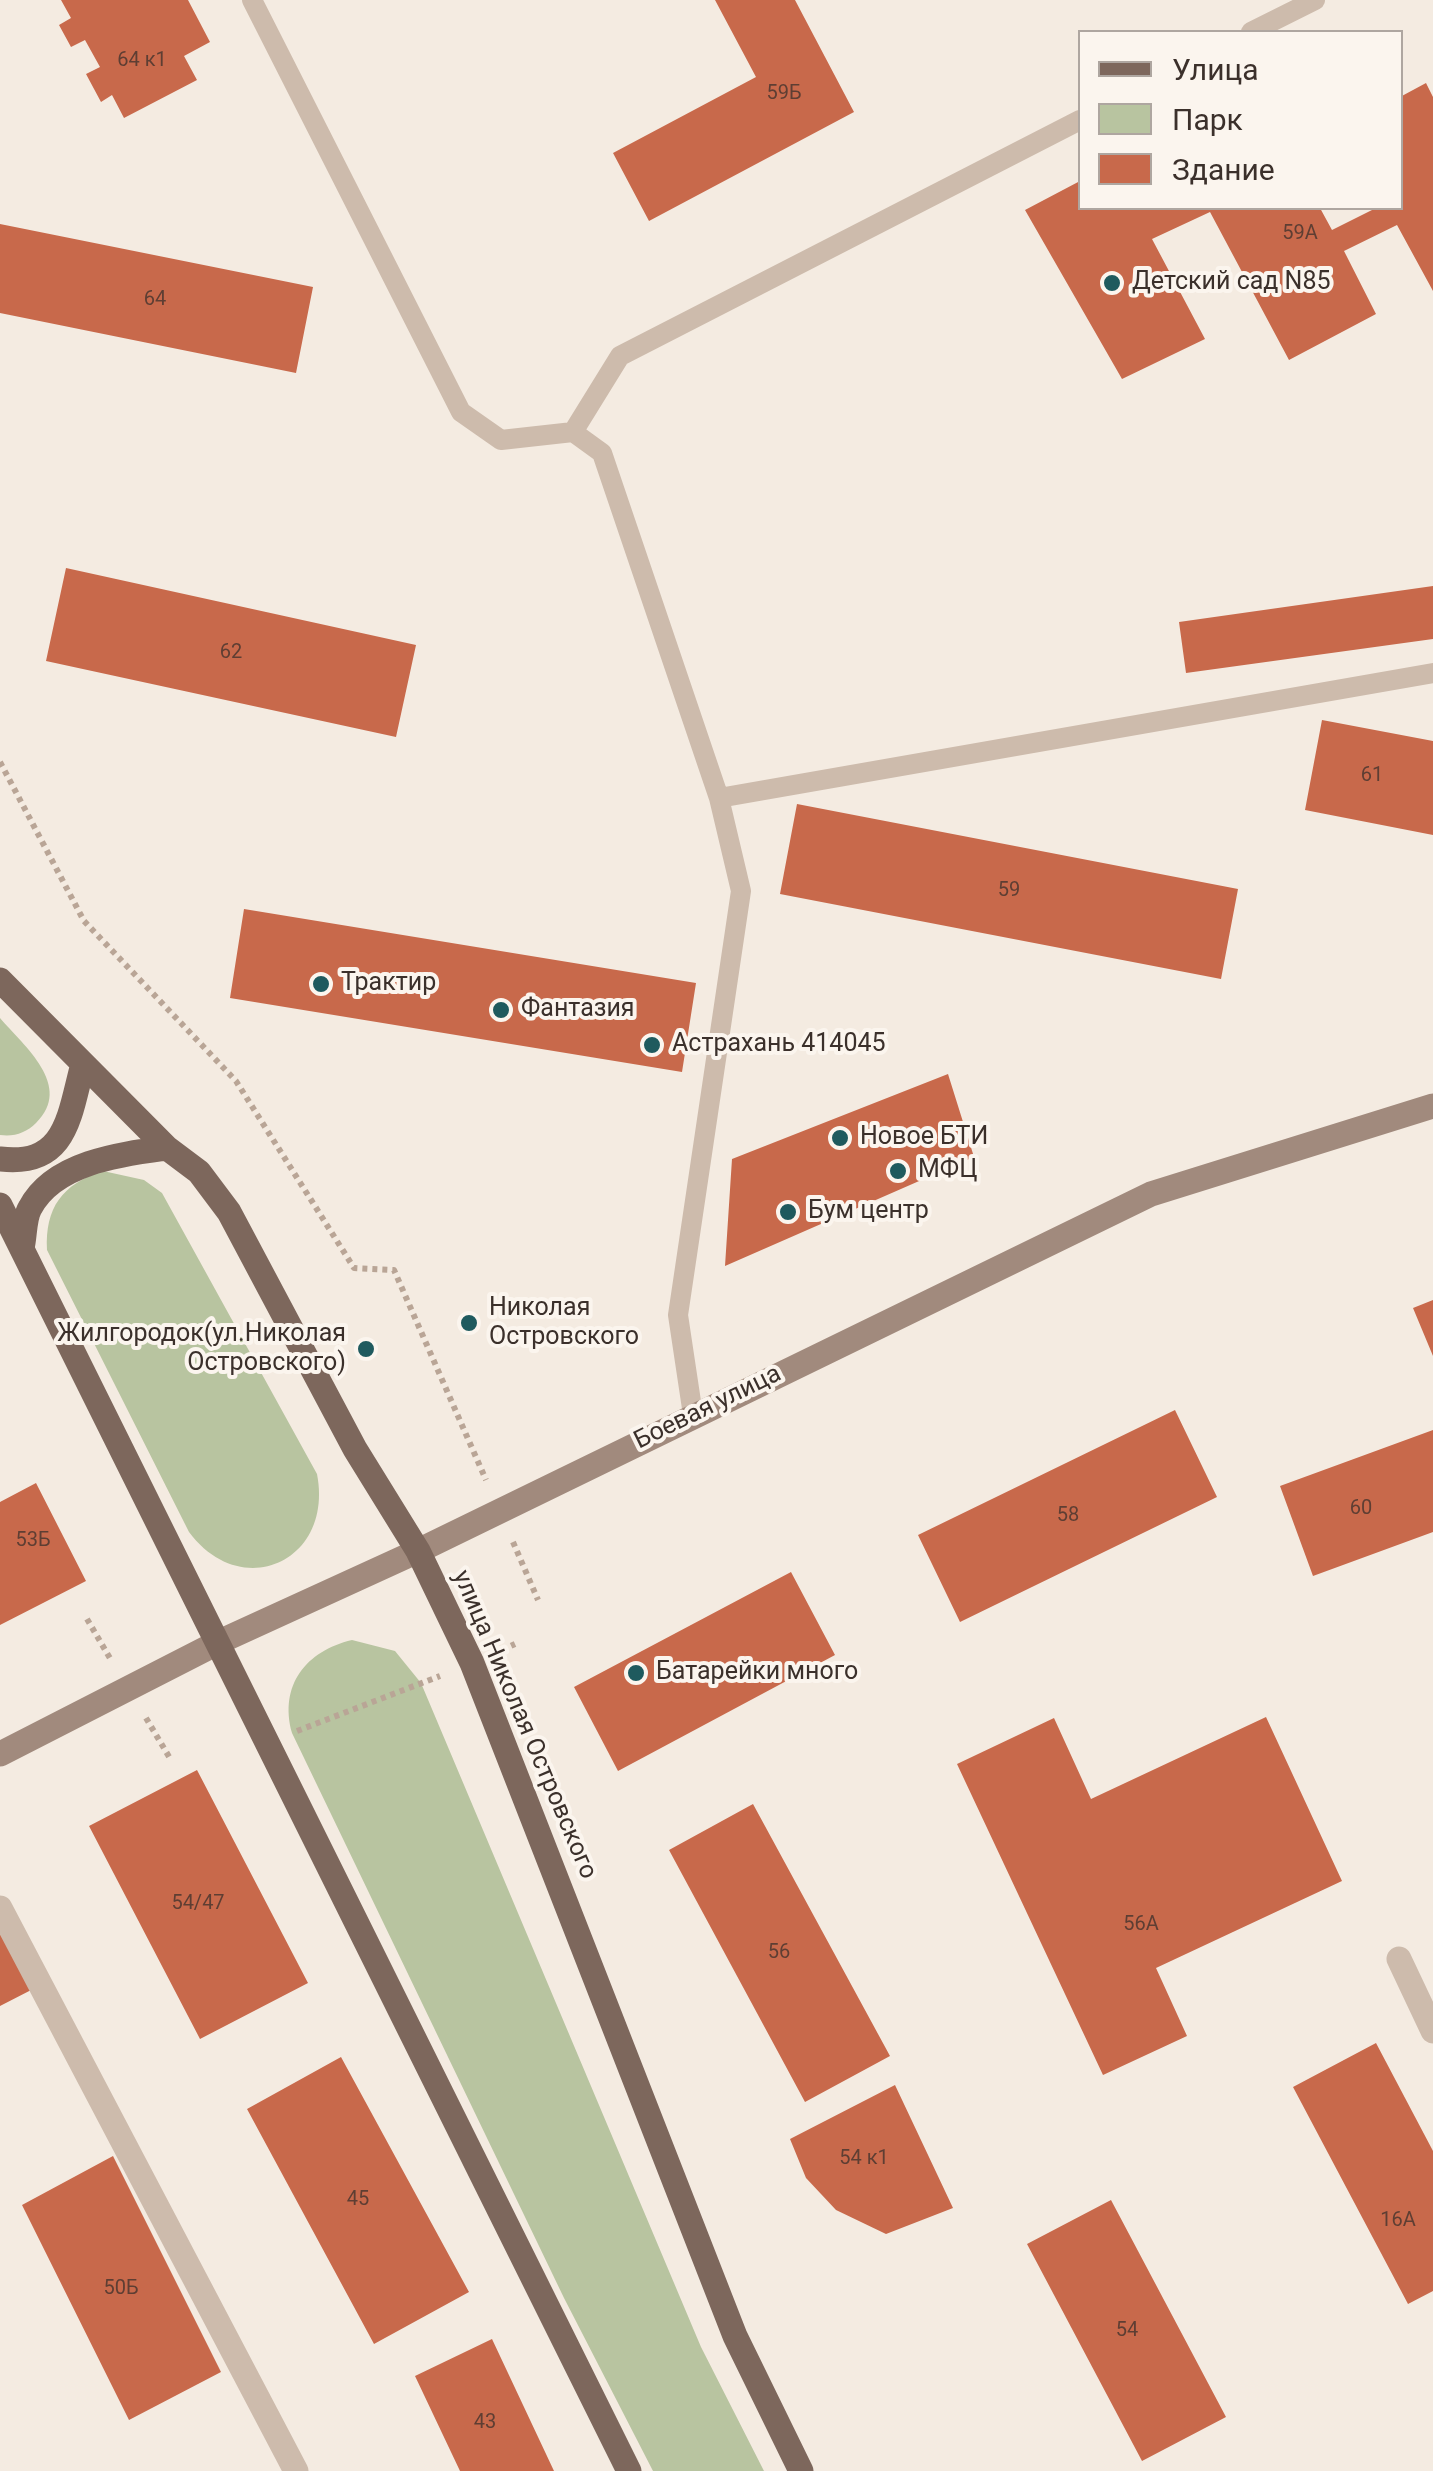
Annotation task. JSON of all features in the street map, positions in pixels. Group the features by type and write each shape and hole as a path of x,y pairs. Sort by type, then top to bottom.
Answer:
{"main road":[{"name":"улица Николая Островского","path":"0,980 167,1148 199,1172 229,1212 354,1448 418,1550 472,1663 734,2336 800,2471"},
{"path":"0,1159 26,1162 50,1150 65,1130 83,1064"},
{"name":"Боевая улица","path":"0,1754 219,1642 418,1550 1151,1194 1433,1106"},
{"path":"22,1248 30,1208 57,1181 88,1164 167,1148"},
{"path":"0,1205 630,2471"}],"street":[{"path":"0,1908 296,2471"},
{"path":"1399,1960 1433,2031"}],"lane":[{"path":"252,0 461,412 502,440 573,432 602,453 718,798 741,891 678,1314 693,1416"},
{"path":"1256,30 1315,0"},
{"path":"573,432 620,356 1078,121"},
{"path":"718,798 1433,673"}],"path":[{"path":"0,762 84,920 236,1081 354,1268 394,1270 449,1394"},
{"path":"292,1733 421,1684"}],"green space":[{"path":"0,1018 41,1067 50,1095 36,1123 24,1132 10,1135 0,1135"},
{"path":"103,1171 144,1180 162,1193 317,1474 319,1504 312,1530 298,1549 279,1562 257,1568 234,1565 210,1553 189,1532 47,1250 49,1222 59,1200 77,1183"},
{"path":"352,1640 395,1651 421,1683 701,2347 764,2471 653,2471 564,2298 292,1733 289,1700 300,1673 321,1652"}],"building":[{"path":"61,0 188,0 210,42 184,56 197,80 124,118 112,95 101,102 86,74 100,67 85,40 71,47 59,25 71,18"},
{"path":"715,0 795,0 854,112 649,221 613,153 756,77"},
{"path":"1426,83 1433,97 1433,291 1397,225 1344,251 1376,314 1289,360 1210,212 1152,239 1205,339 1122,379 1025,210 1078,182 1078,210 1321,210 1332,230 1372,210 1403,210 1403,95"},
{"path":"0,224 313,287 296,373 0,313"},
{"path":"66,568 416,645 396,737 46,661"},
{"path":"1433,586 1433,639 1186,673 1179,622"},
{"path":"1322,720 1433,741 1433,835 1305,810"},
{"path":"797,804 1238,889 1221,979 780,894"},
{"path":"244,909 696,983 682,1072 230,998"},
{"name":"Бум центр","path":"948,1074 974,1157 725,1266 732,1159"},
{"path":"1433,1300 1433,1356 1413,1308"},
{"path":"1175,1410 1217,1497 960,1622 918,1535"},
{"path":"1433,1430 1433,1532 1313,1576 1280,1486"},
{"path":"36,1483 86,1581 0,1625 0,1502"},
{"path":"791,1572 835,1655 618,1771 574,1687"},
{"path":"1266,1717 1342,1881 1156,1968 1187,2036 1103,2075 957,1764 1054,1718 1091,1799"},
{"path":"197,1770 308,1983 200,2039 89,1826"},
{"path":"753,1804 890,2056 805,2102 669,1850"},
{"path":"0,1915 37,1987 0,2006"},
{"path":"1376,2043 1433,2151 1433,2291 1408,2304 1293,2087"},
{"path":"341,2057 469,2292 374,2344 247,2109"},
{"path":"895,2085 953,2208 886,2234 836,2210 806,2178 790,2139"},
{"path":"113,2156 221,2372 129,2420 22,2205"},
{"path":"1111,2200 1226,2417 1142,2461 1027,2244"},
{"path":"492,2339 554,2471 460,2471 415,2376"}],"place":[{"name":"Детский сад N85","path":"1112,283"},
{"name":"Трактир","path":"321,984"},
{"name":"Фантазия","path":"501,1010"},
{"name":"Астрахань 414045","path":"652,1045"},
{"name":"Новое БТИ","path":"840,1138"},
{"name":"МФЦ","path":"898,1171"},
{"name":"Бум центр","path":"788,1212"},
{"name":"Николая Островского","path":"469,1323"},
{"name":"Жилгородок(ул.Николая Островского)","path":"366,1349"},
{"name":"Батарейки много","path":"636,1673"}]}
